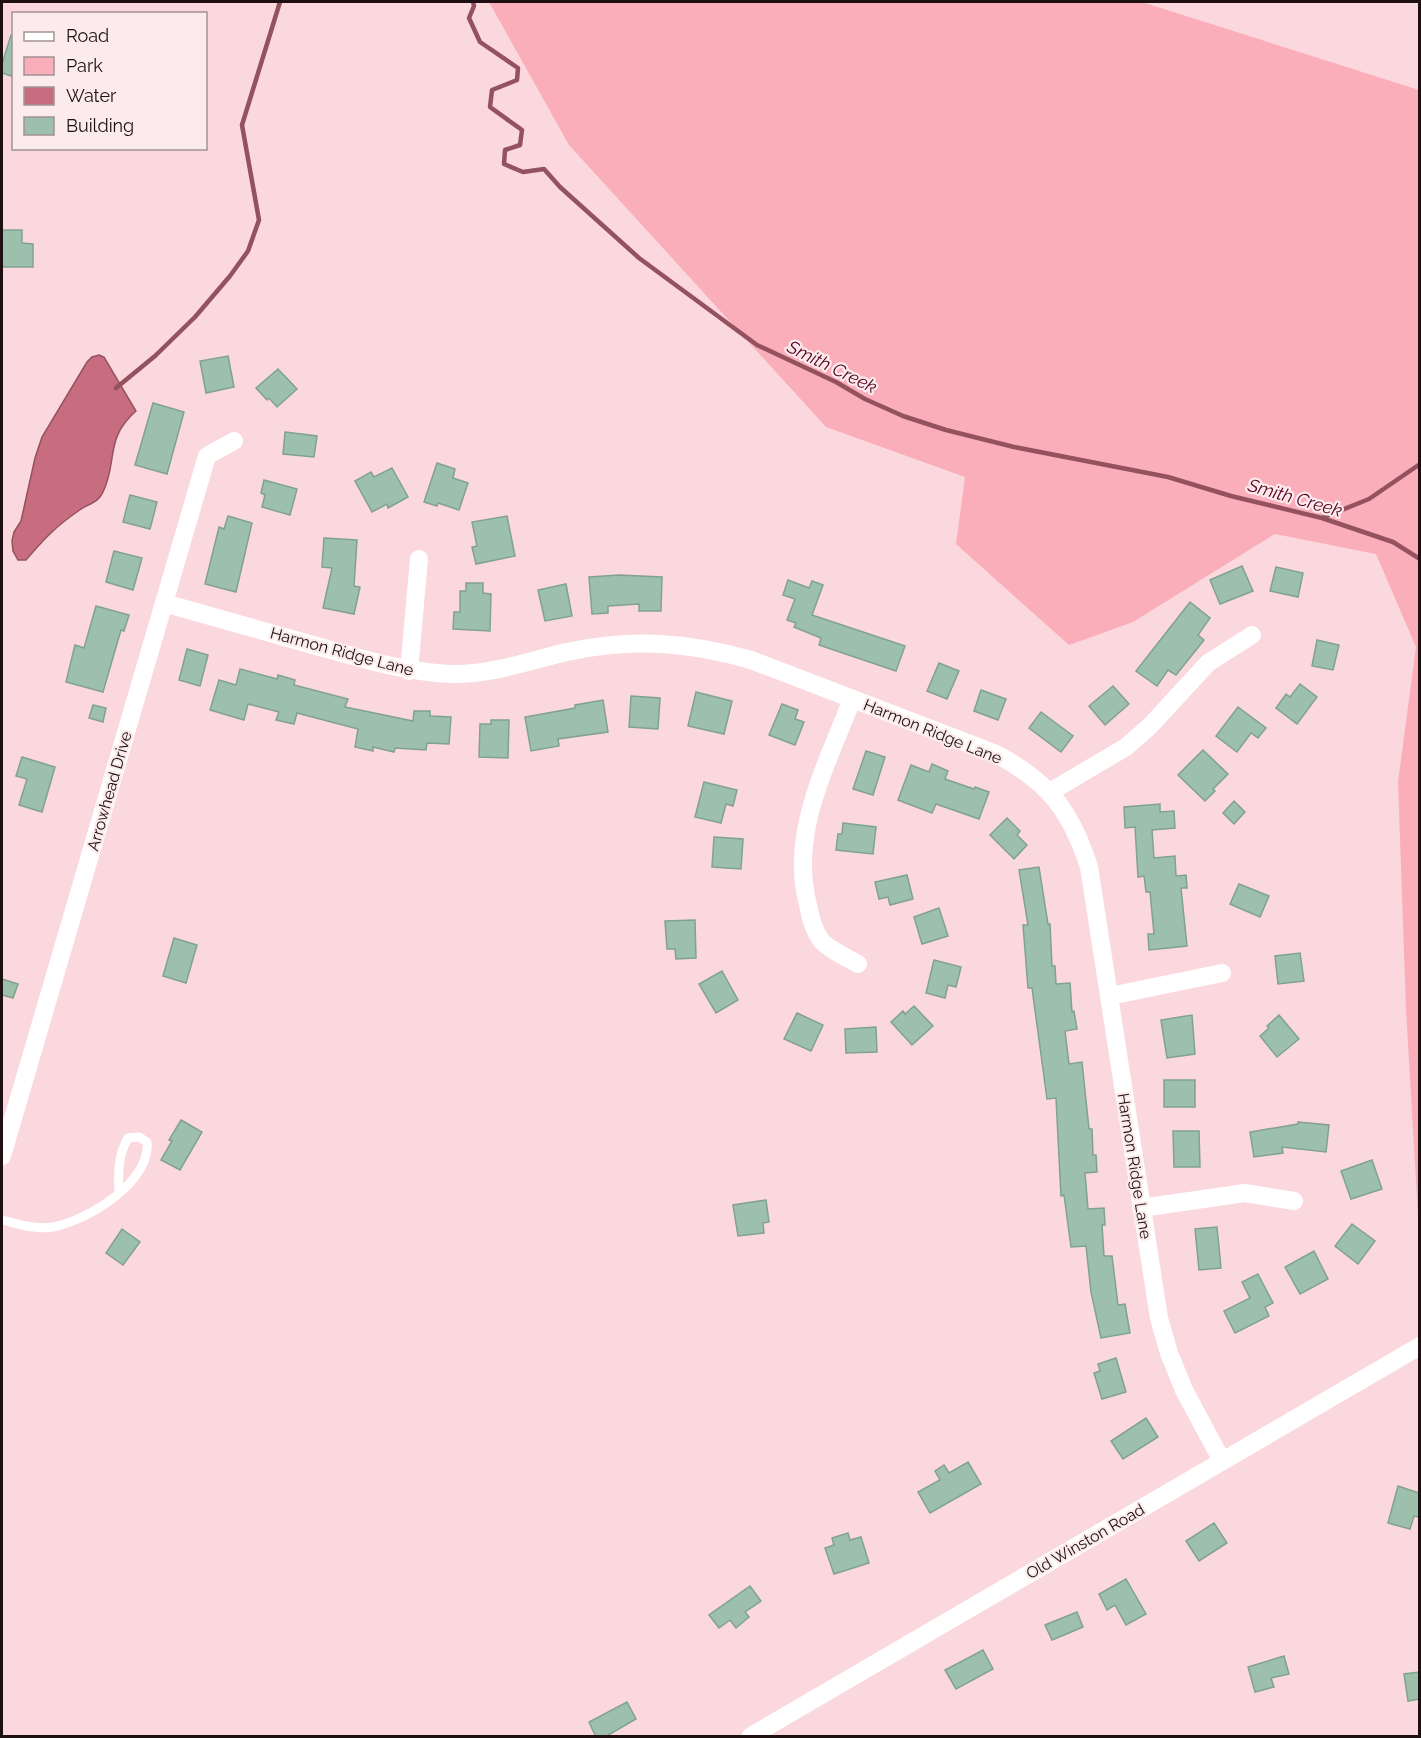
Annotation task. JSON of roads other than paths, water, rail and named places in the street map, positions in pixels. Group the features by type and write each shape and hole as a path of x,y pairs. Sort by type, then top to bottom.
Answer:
{"street":[{"name":"Arrowhead Drive","path":"2,1156 207,456 234,441"},
{"path":"409,671 419,559"},
{"name":"Harmon Ridge Lane","path":"164,603 409,671 453,674 504,669 567,652 655,642 696,646 751,660 996,754 1019,767 1050,792 1071,821 1089,867 1159,1318 1168,1353 1184,1390 1222,1461"},
{"path":"1050,792 1126,747 1150,726 1208,663 1252,635"},
{"path":"852,699 810,810 803,840 802,868 810,914 821,941 858,964"},
{"path":"1110,996 1222,973"},
{"path":"1141,1208 1245,1193 1294,1201"},
{"name":"Old Winston Road","path":"751,1737 1419,1346"}],"lane":[{"path":"2,1220 29,1227 51,1227 74,1221 99,1209 119,1192 133,1180 143,1167 148,1153 147,1142 139,1137 128,1138 122,1148 118,1168 119,1192"}],"water":[{"path":"99,355 104,357 136,411 119,431 110,471 101,495 58,526 26,560 18,560 13,551 12,541 14,532 21,521 42,437 87,362"}],"waterway":[{"path":"116,388 155,356 195,317 248,251 259,220 242,125 280,2"},
{"name":"Smith Creek","path":"473,2 474,6 469,18 480,42 518,68 517,80 492,90 490,107 522,130 520,145 505,150 504,164 523,172 544,169 560,187 639,258 757,345 836,382 865,399 903,416 946,430 1014,447 1168,477 1231,496 1322,518 1393,542 1420,559"},
{"path":"1322,518 1369,499 1420,464"}]}
